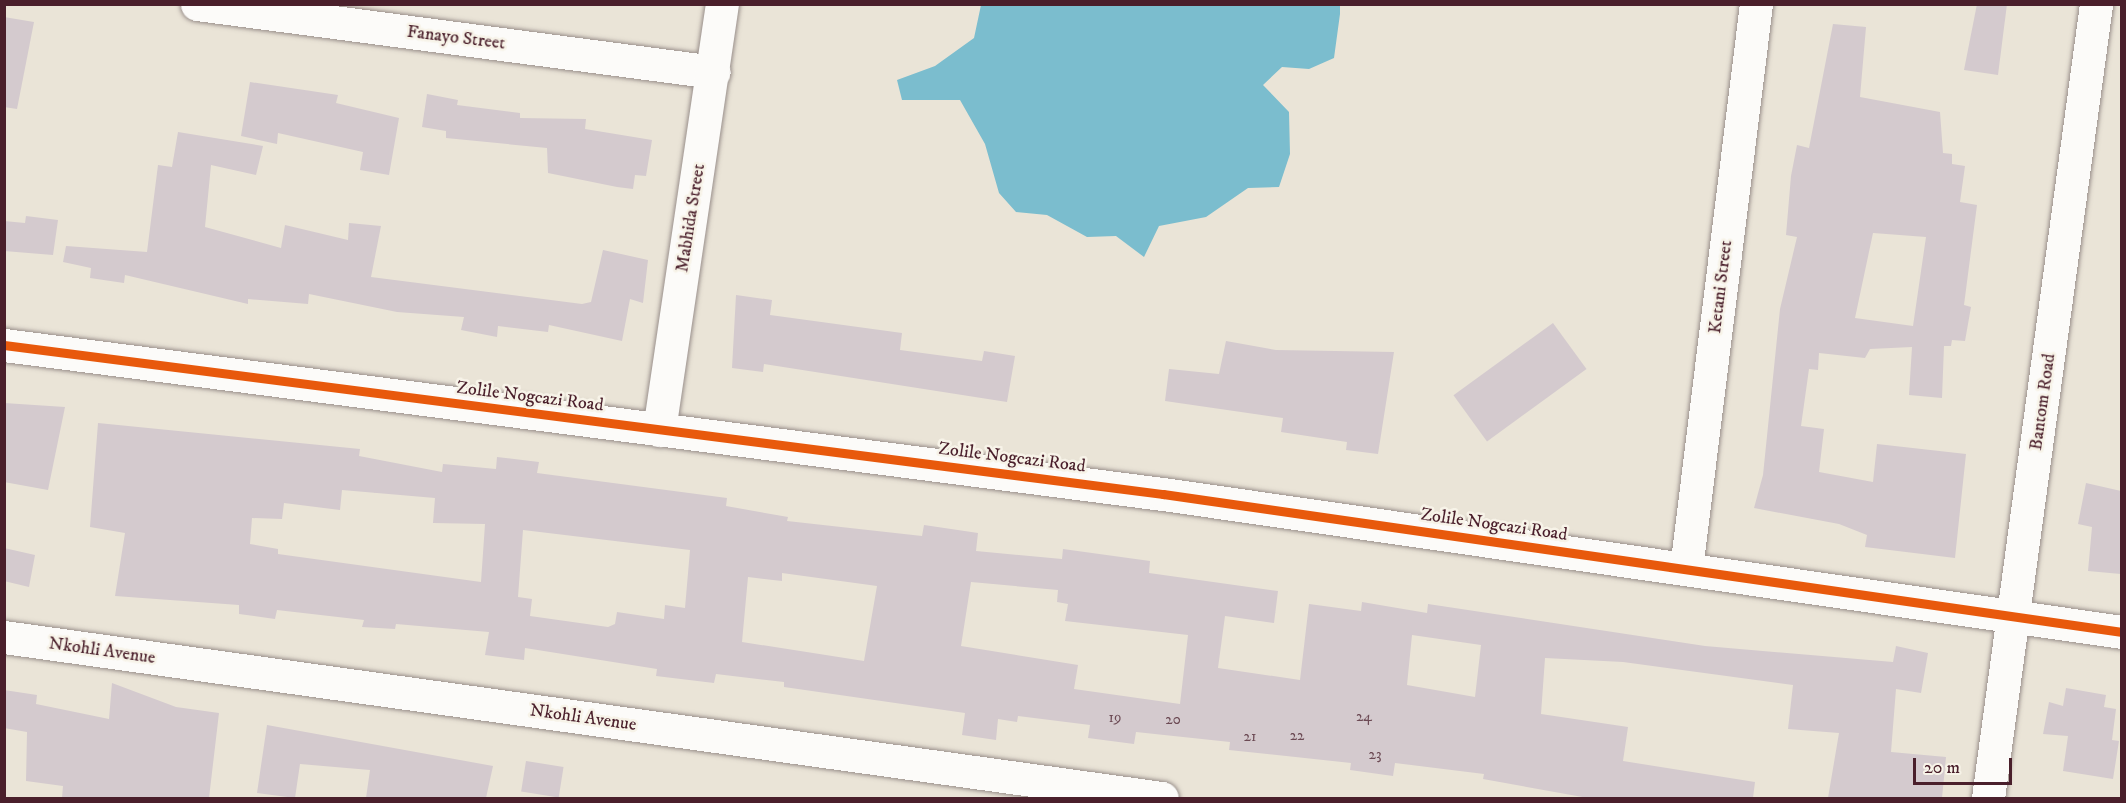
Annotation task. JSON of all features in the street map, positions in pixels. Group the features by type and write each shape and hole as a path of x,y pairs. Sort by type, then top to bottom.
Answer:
{"street":[{"name":"Fanayo Street","path":"197,4 714,72"},
{"name":"Mabhida Street","path":"659,430 714,72 722,4"},
{"name":"Ketani Street","path":"1686,570 1756,4"},
{"name":"Bantom Road","path":"1988,798 2096,4"},
{"name":"Zolile Nogcazi Road","path":"4,345 1163,494 2121,632"},
{"name":"Nkohli Avenue","path":"4,637 1062,792 1162,798"}],"water":[{"path":"1340,4 1340,14 1334,58 1309,69 1282,67 1263,85 1289,112 1290,154 1279,187 1248,188 1206,217 1159,226 1144,257 1116,236 1087,237 1047,215 1016,212 999,193 985,144 960,100 902,100 897,80 935,66 974,38 981,5"}],"building":[{"path":"1977,4 2007,4 1998,75 1964,70"},
{"path":"4,17 34,22 17,109 4,107"},
{"path":"1833,24 1866,27 1860,97 1940,112 1943,153 1952,154 1952,164 1965,166 1960,202 1977,205 1964,305 1971,307 1965,341 1952,340 1951,346 1944,346 1942,398 1909,395 1912,347 1870,349 1865,358 1819,353 1818,370 1809,369 1801,426 1824,429 1819,472 1873,482 1877,444 1966,454 1955,558 1865,547 1867,535 1839,524 1754,508 1763,475 1780,309 1797,237 1786,235 1791,176 1797,145 1809,148","holes":["1873,233 1926,237 1913,326 1855,318"]},
{"path":"250,82 338,95 336,103 399,118 389,175 360,170 363,152 278,133 277,144 241,136"},
{"path":"427,94 458,100 457,105 520,113 520,118 586,119 585,129 652,140 646,176 635,175 633,189 617,187 548,173 547,148 446,138 446,131 422,127"},
{"path":"178,132 263,146 256,175 211,165 205,227 281,248 285,225 348,240 349,223 381,226 371,277 582,304 591,302 603,250 648,260 643,303 630,299 622,341 549,325 548,332 498,326 497,337 461,330 464,317 397,312 309,294 308,304 248,299 248,304 125,275 124,283 90,278 91,268 63,262 66,246 147,252 158,165 172,167"},
{"path":"26,216 58,220 53,255 4,251 4,221 25,223"},
{"path":"736,295 772,300 770,315 902,333 900,350 982,361 984,351 1015,356 1007,402 764,364 763,372 732,368"},
{"path":"1553,323 1587,369 1487,441 1453,395"},
{"path":"1226,341 1276,350 1394,352 1378,454 1346,450 1347,442 1281,432 1283,418 1165,401 1169,369 1219,374"},
{"path":"4,403 65,407 48,490 4,482"},
{"path":"98,423 360,449 359,456 442,472 443,464 496,469 497,457 539,462 537,473 727,498 726,506 788,517 787,521 922,536 924,525 978,533 976,551 1062,559 1063,549 1150,561 1149,573 1278,591 1274,623 1225,616 1218,668 1300,680 1309,604 1361,611 1362,602 1427,613 1428,604 1705,646 1893,662 1896,646 1928,653 1921,693 1896,689 1891,752 1946,757 1942,798 1828,798 1839,733 1788,729 1793,685 1623,662 1545,658 1541,714 1628,727 1623,761 1755,782 1753,798 1588,798 1483,779 1484,774 1395,763 1393,776 1350,770 1351,763 1229,750 1230,742 1136,732 1134,744 1088,738 1090,725 1018,716 1017,722 998,719 996,740 962,735 965,713 784,687 784,682 716,674 714,683 656,676 657,669 525,648 524,660 485,655 489,632 396,624 395,629 362,627 364,620 277,610 275,619 239,614 239,605 115,596 125,533 90,527","holes":["342,490 435,498 433,523 485,524 481,582 278,554 278,549 250,544 252,518 282,519 284,503 340,510","523,530 690,550 685,608 665,605 664,619 617,612 615,624 608,627 530,616 532,599 518,597","782,573 877,586 864,661 742,642 748,577 782,581","971,582 1058,590 1057,602 1068,604 1065,621 1188,635 1180,704 1074,689 1078,665 961,646","1412,635 1481,645 1475,697 1407,685"]},
{"path":"2086,483 2121,491 2121,574 2088,571 2092,527 2078,524"},
{"path":"4,548 35,555 29,587 4,581"},
{"path":"112,683 176,707 219,713 209,798 62,798 63,786 26,781 27,732 4,728 4,690 37,695 36,704 109,719"},
{"path":"2066,688 2106,695 2104,707 2116,709 2112,740 2119,741 2113,779 2063,771 2068,736 2043,734 2049,702 2063,706"},
{"path":"267,725 493,766 486,798 366,798 370,770 300,764 295,798 257,793"},
{"path":"526,761 564,767 559,798 521,792"}],"cycle path":[{"path":"4,345 1163,494 2122,632"}]}
